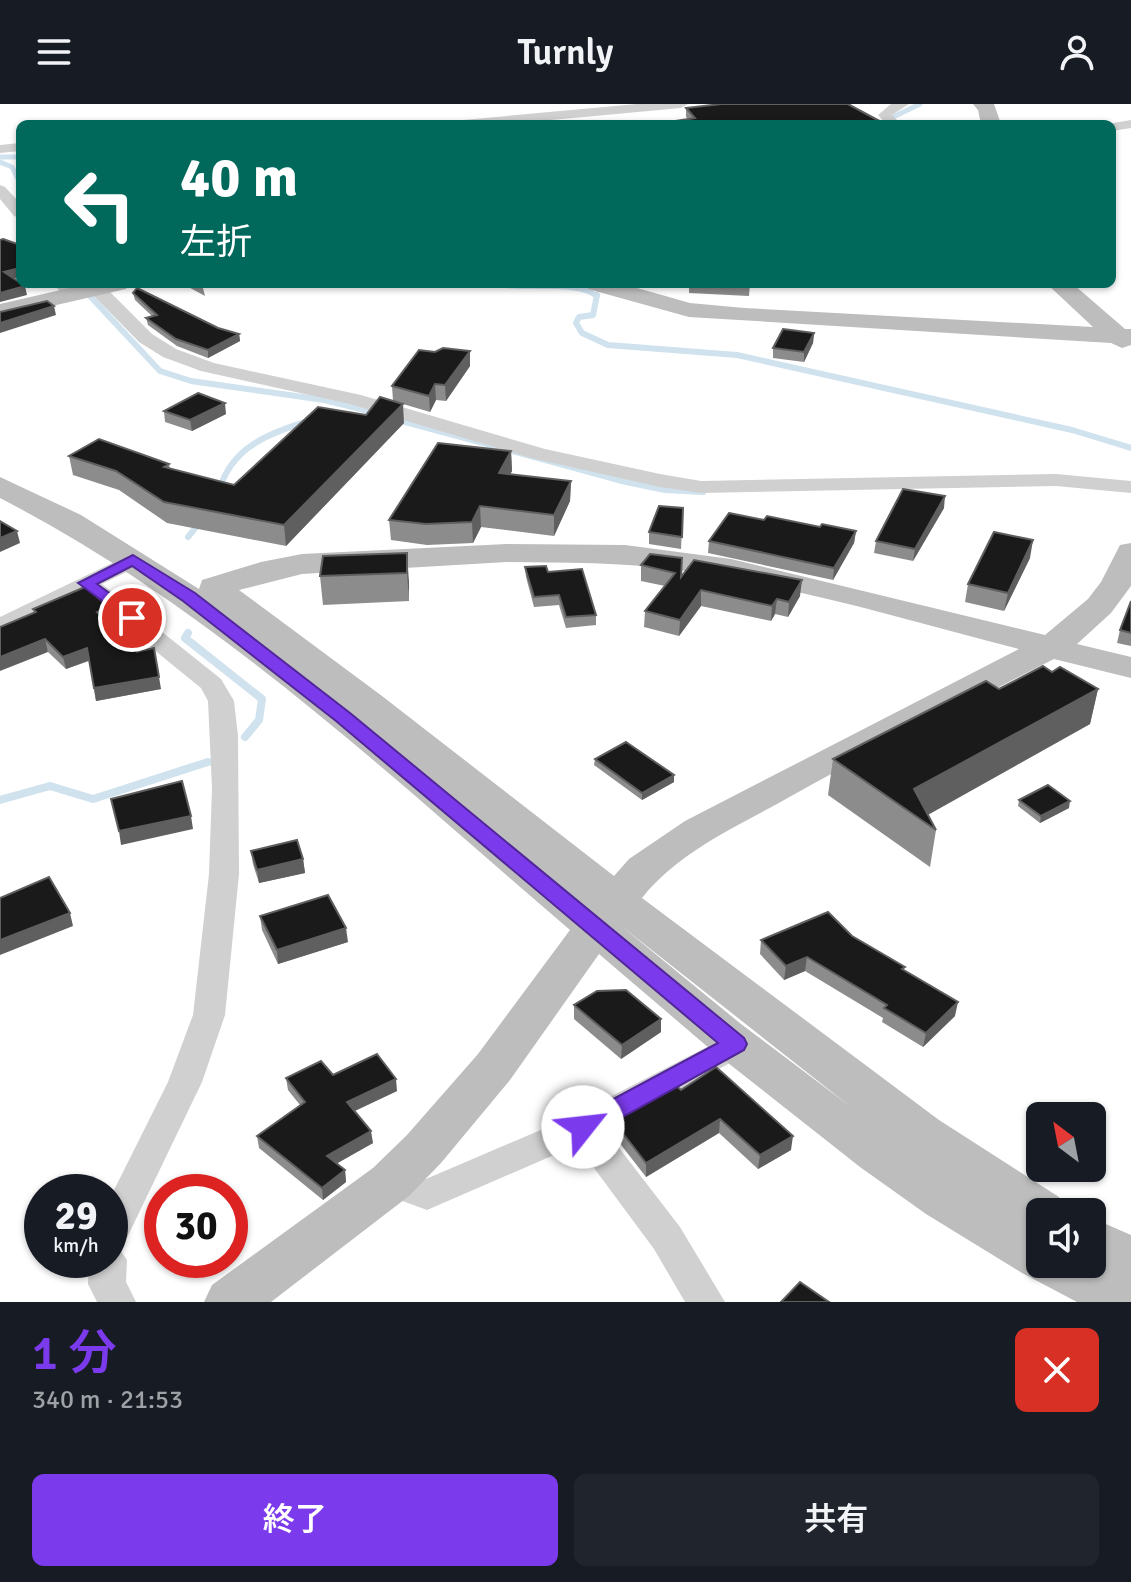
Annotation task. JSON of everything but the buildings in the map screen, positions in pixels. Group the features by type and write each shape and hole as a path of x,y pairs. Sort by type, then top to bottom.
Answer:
{"street":[{"path":"507,120 681,104"},
{"path":"890,120 885,115 902,104"},
{"path":"610,288 689,310 1127,343"},
{"path":"1064,288 1127,343"},
{"path":"0,311 86,289 137,335 208,368 380,406 470,435 644,480 701,487 1056,480 1131,487"},
{"path":"0,466 101,516 214,587 318,663 606,915 736,1044 877,1153 944,1199 1026,1249"},
{"path":"0,486 133,560 189,597 606,915 1026,1202"},
{"path":"231,1302 391,1182 424,1149 494,1067 643,869 699,830 1052,646 1087,620 1112,593 1131,552"},
{"path":"214,587 272,569 302,564 507,553 625,555 731,569 1131,668"},
{"path":"0,627 133,560"},
{"path":"86,583 212,684 221,701 225,736 224,874 209,1015 185,1082 128,1198"},
{"path":"391,1182 427,1195 583,1127 736,1044"},
{"path":"583,1127 667,1238 706,1302"},
{"path":"1106,1248 1131,1261"},
{"path":"107,1278 107,1284 117,1302"},
{"path":"1080,1278 1127,1302"}],"waterway":[{"path":"891,118 920,104"},
{"path":"0,157 16,157"},
{"path":"0,162 12,167 16,175"},
{"path":"82,288 89,295"},
{"path":"572,288 597,297"},
{"path":"89,295 160,371 191,381 324,400 377,413"},
{"path":"597,297 593,315 579,317 576,323 582,333 608,345 737,355 1072,430 1131,448"},
{"path":"219,492 224,476 242,453 267,436 312,420"},
{"path":"398,420 626,482 665,490 703,492"},
{"path":"188,537 201,521"},
{"path":"188,633 185,638 262,699 259,720 245,737"},
{"path":"0,800 50,786 93,799 208,762"}],"route":[{"path":"132,618 86,583 133,560 189,597 343,717 736,1044 583,1127"}]}
